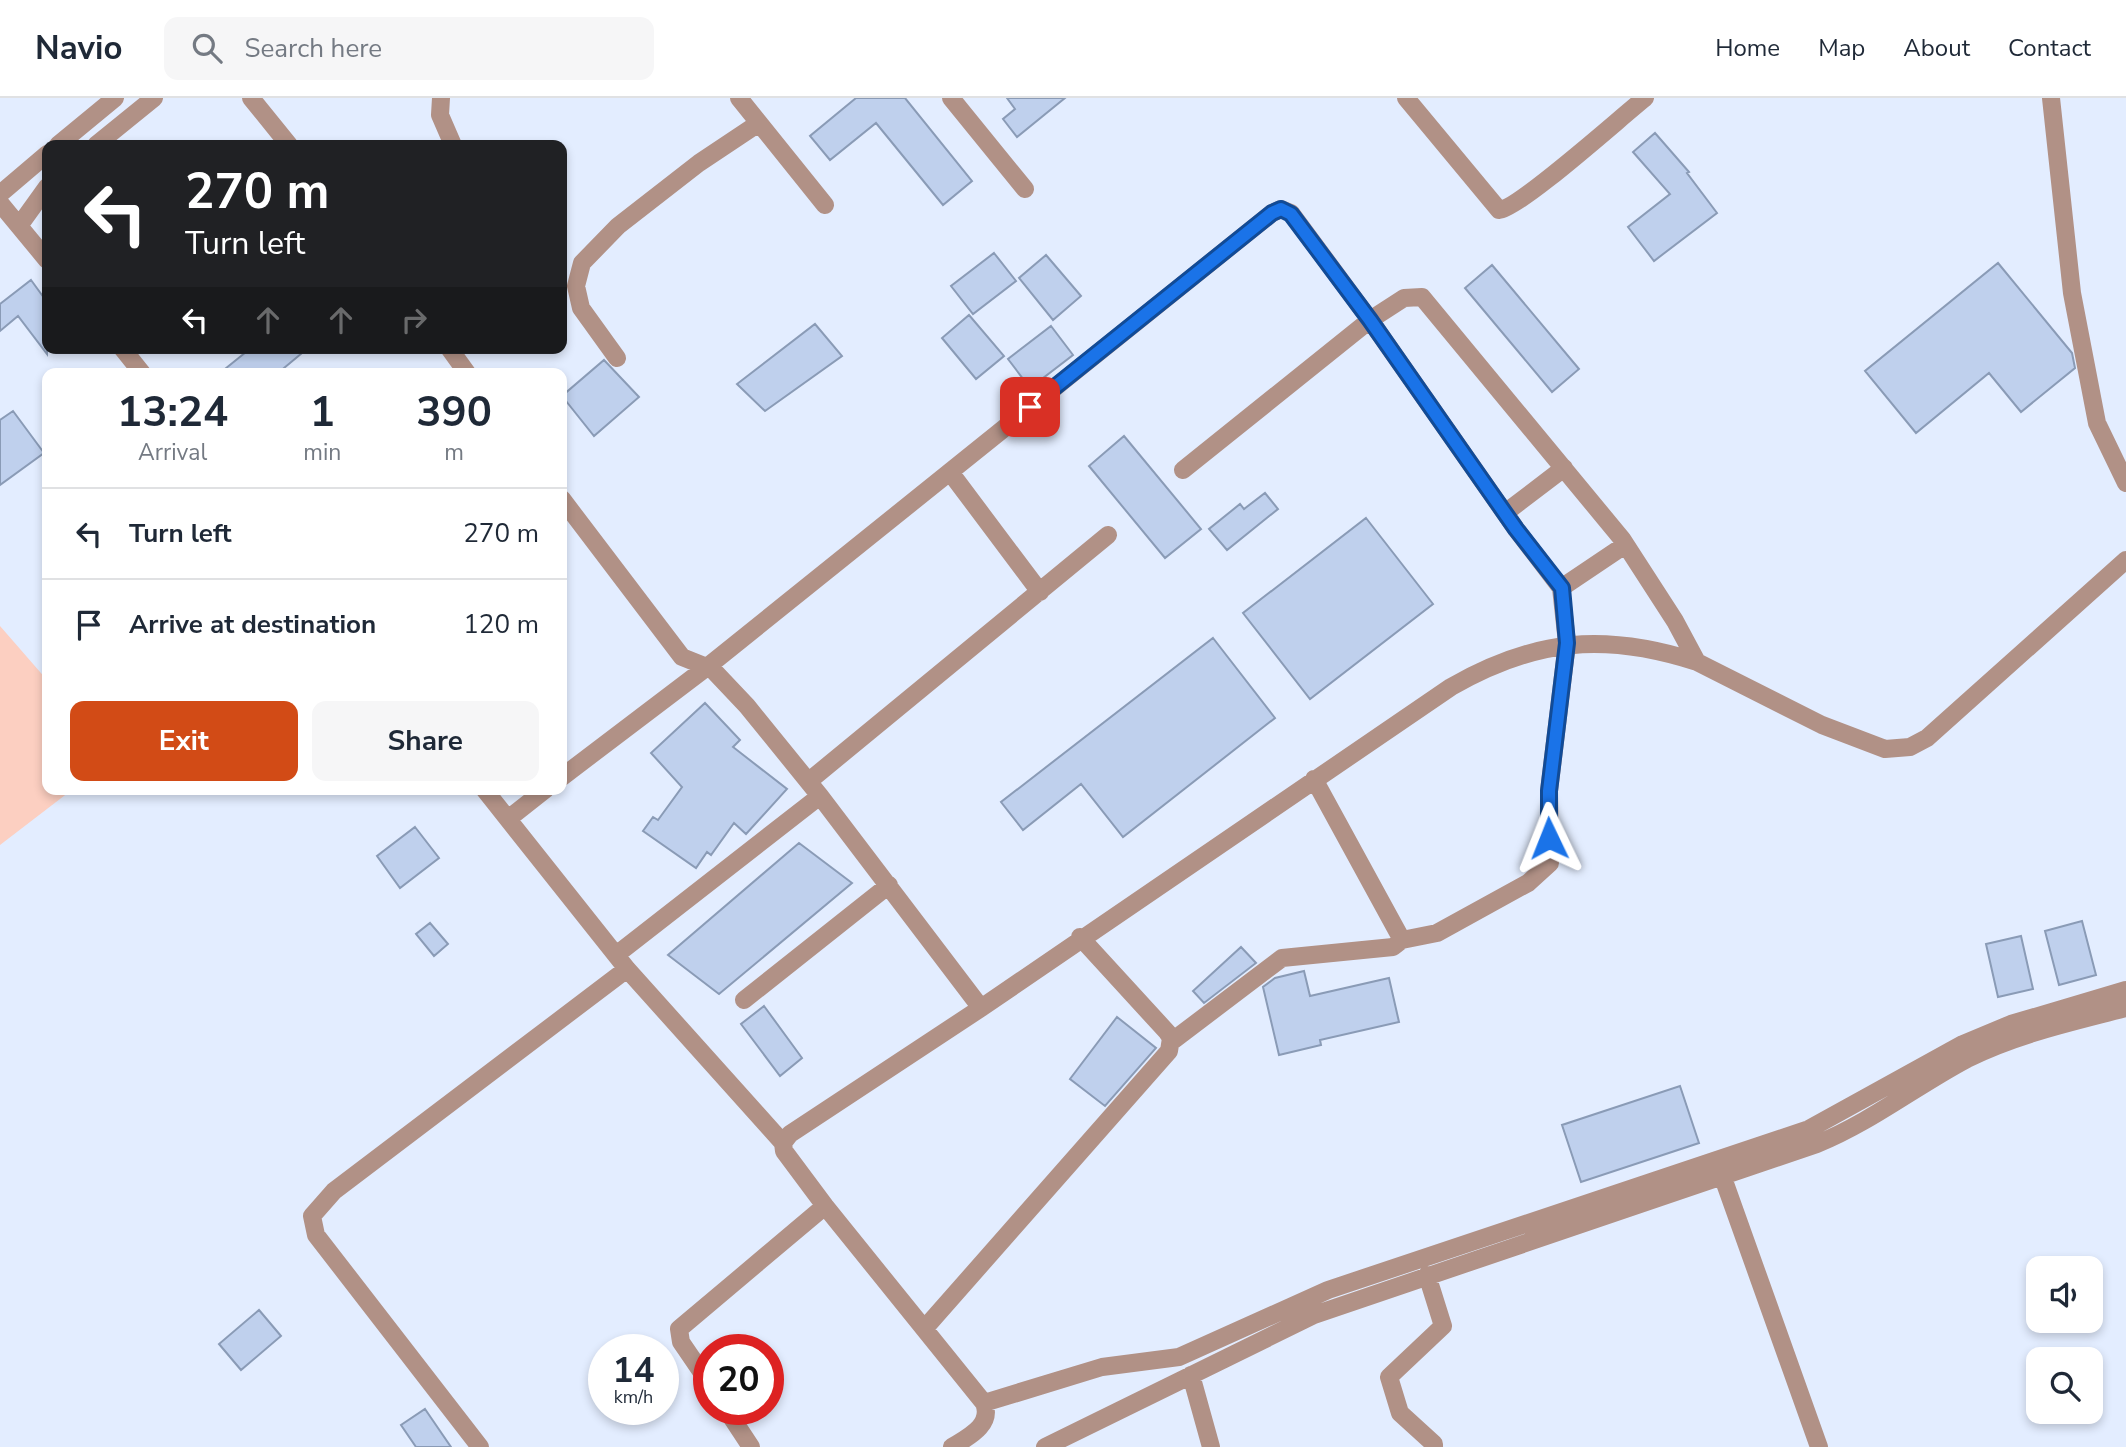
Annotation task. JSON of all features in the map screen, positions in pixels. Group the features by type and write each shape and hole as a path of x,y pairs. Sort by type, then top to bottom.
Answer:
{"street":[{"path":"64,140 115,98"},
{"path":"102,140 154,98"},
{"path":"251,98 285,140"},
{"path":"441,98 440,115 451,140"},
{"path":"739,98 825,205"},
{"path":"951,98 1024,189"},
{"path":"1406,98 1499,210 1505,209 1529,192 1645,98"},
{"path":"2050,98 2071,293 2097,423 2126,483"},
{"path":"617,358 581,308 576,285 582,263 618,226 699,163 759,123"},
{"path":"0,194 42,158"},
{"path":"19,226 42,194"},
{"path":"0,203 42,254"},
{"path":"567,773 707,667 1272,213 1281,209 1291,214 1370,320 1504,513 1562,588 1567,643 1549,791 1550,863 1528,883 1437,933 1402,940 1393,947 1282,958 1171,1042 1163,1062 925,1328"},
{"path":"1183,470 1370,320 1404,298 1417,295 1425,299 1625,545 1675,621 1697,662"},
{"path":"126,354 138,368"},
{"path":"1504,513 1564,468"},
{"path":"950,472 1040,592"},
{"path":"567,506 682,657 707,667 720,676 815,788 981,1008"},
{"path":"616,955 815,788 1108,535"},
{"path":"1562,588 1625,545"},
{"path":"783,1143 790,1134 981,1008 1080,937 1451,687 1484,668 1522,652 1567,643 1630,647 1697,662 1847,736 1885,750 1910,747 1927,738 2126,560"},
{"path":"1314,779 1402,940"},
{"path":"489,795 627,969 783,1143 785,1151 825,1206 984,1403 987,1415 984,1423 952,1447"},
{"path":"508,818 538,795"},
{"path":"744,1000 888,885"},
{"path":"1080,937 1167,1032 1171,1042"},
{"path":"480,1447 316,1235 312,1216 334,1191 627,969"},
{"path":"984,1403 1102,1367 1179,1357 1328,1290 1809,1129 1848,1110 1907,1073 1988,1033 2126,990"},
{"path":"1045,1447 1314,1315 1846,1133 1983,1052 2038,1032 2126,1008"},
{"path":"1722,1175 1819,1447"},
{"path":"693,1360 681,1342 679,1329 825,1206"},
{"path":"1427,1275 1443,1326 1389,1377 1400,1413 1434,1444 1434,1447"},
{"path":"1191,1375 1211,1447"},
{"path":"737,1425 751,1447"}],"shaded area":[{"path":"0,626 42,674 42,795 65,795 0,845"}],"building":[{"path":"856,98 905,98 972,181 943,205 876,123 830,160 810,136"},
{"path":"1007,98 1065,98 1017,137 1003,119 1015,109"},
{"path":"1655,133 1689,172 1687,173 1717,213 1654,261 1628,227 1670,194 1633,152"},
{"path":"994,253 1016,281 973,314 951,286"},
{"path":"1046,255 1081,296 1053,320 1019,278"},
{"path":"1998,263 2072,353 2075,368 2021,412 1989,373 1916,433 1865,371"},
{"path":"1492,265 1579,369 1552,392 1465,288"},
{"path":"31,280 42,295 42,347 18,316 0,331 0,304"},
{"path":"969,315 1004,356 976,379 942,338"},
{"path":"815,324 842,356 765,411 737,384"},
{"path":"1051,326 1073,355 1030,388 1008,359"},
{"path":"244,354 301,354 284,368 226,368"},
{"path":"604,360 639,397 594,436 567,402 567,392"},
{"path":"13,411 42,450 42,454 0,485 0,420"},
{"path":"1124,436 1201,529 1165,558 1089,466"},
{"path":"1265,493 1278,509 1227,550 1209,529 1240,504 1244,509"},
{"path":"1366,518 1433,604 1310,699 1243,613"},
{"path":"1213,638 1275,718 1123,837 1081,784 1023,830 1001,802"},
{"path":"705,703 740,740 733,747 787,789 746,834 734,823 711,855 707,852 696,868 643,831 653,817 658,820 682,787 651,753"},
{"path":"415,827 439,858 400,888 377,856"},
{"path":"799,843 852,883 719,994 668,955"},
{"path":"2082,921 2096,975 2059,985 2045,931"},
{"path":"430,923 448,944 434,956 416,934"},
{"path":"2021,936 2033,989 1998,997 1986,944"},
{"path":"1241,947 1256,963 1204,1003 1193,991"},
{"path":"1304,971 1310,996 1389,978 1399,1022 1320,1040 1321,1045 1279,1055 1263,987 1275,978"},
{"path":"764,1006 802,1058 780,1076 741,1024"},
{"path":"1117,1017 1156,1048 1105,1106 1070,1079"},
{"path":"1680,1086 1699,1143 1581,1182 1562,1125"},
{"path":"259,1310 281,1336 241,1370 219,1344"},
{"path":"425,1409 451,1447 416,1447 401,1425"}],"route":[{"path":"1030,407 1272,213 1281,209 1291,214 1370,320 1516,529 1551,570 1562,588 1567,643 1549,791 1549,838"}]}
